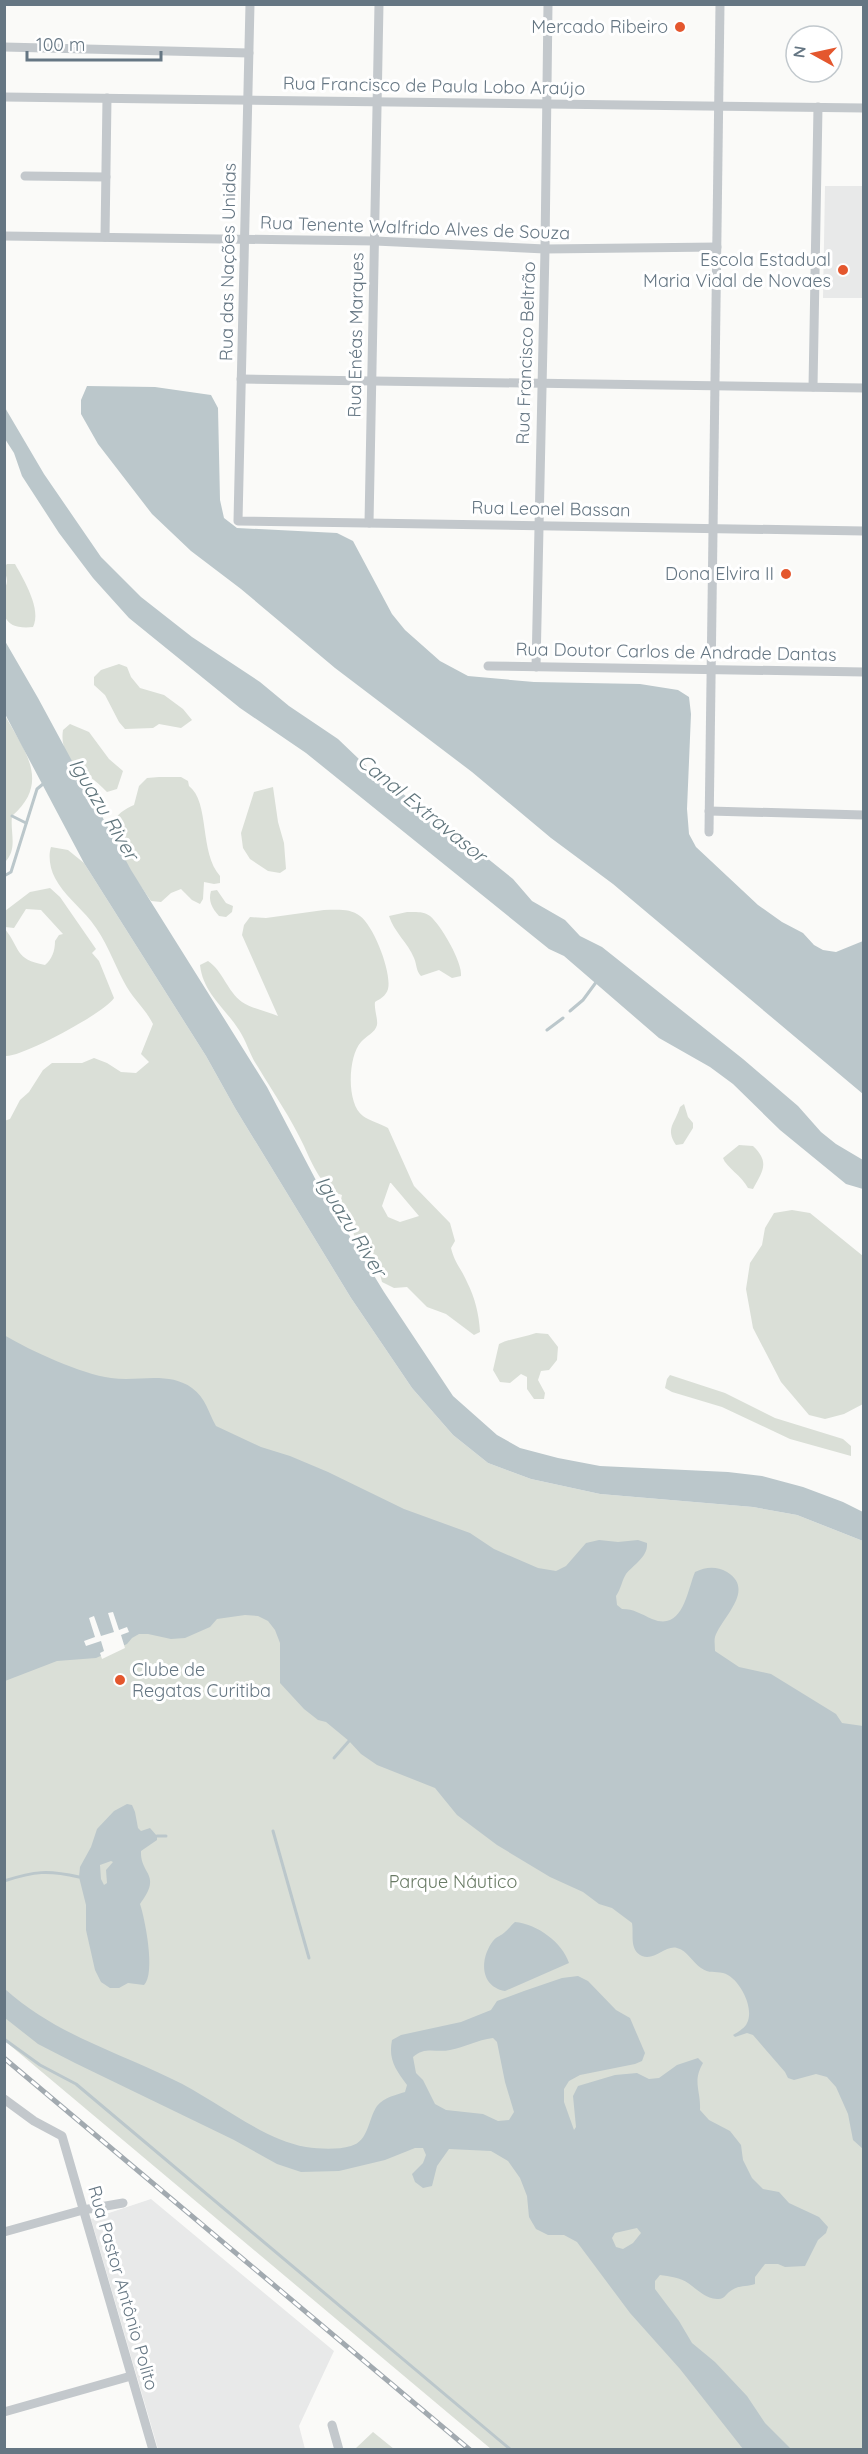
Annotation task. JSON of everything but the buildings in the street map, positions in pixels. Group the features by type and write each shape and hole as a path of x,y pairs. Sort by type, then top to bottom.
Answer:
{"street":[{"name":"Rua das Nações Unidas","path":"238,521 250,4"},
{"name":"Rua Enéas Marques","path":"369,523 379,4"},
{"name":"Rua Francisco Beltrão","path":"536,667 548,4"},
{"path":"709,832 720,4"},
{"path":"4,47 249,53"},
{"name":"Rua Francisco de Paula Lobo Araújo","path":"4,97 864,108"},
{"path":"105,237 107,98"},
{"path":"813,387 818,107"},
{"path":"25,176 106,177"},
{"name":"Rua Tenente Walfrido Alves de Souza","path":"4,236 375,241 545,249 717,247"},
{"path":"241,379 864,388"},
{"name":"Rua Leonel Bassan","path":"238,521 864,531"},
{"name":"Rua Doutor Carlos de Andrade Dantas","path":"488,666 864,672"},
{"path":"709,811 864,815"},
{"name":"Rua Pastor Antônio Polito","path":"4,2099 22,2114 62,2136 153,2450"},
{"path":"4,2232 83,2210 123,2203"},
{"path":"4,2412 132,2376"},
{"path":"332,2425 339,2450"}],"shaded area":[{"path":"825,186 863,186 863,298 823,298"},
{"path":"87,386 155,387 211,395 218,408 220,500 224,518 237,528 337,533 353,541 392,614 405,630 440,661 468,676 534,682 640,684 678,690 689,697 691,714 687,809 689,834 696,847 758,905 803,933 814,945 823,950 836,952 863,941 863,1094 613,884 551,838 472,772 335,668 241,589 191,551 152,514 98,444 81,414 81,400"},
{"path":"4,406 44,474 101,557 141,597 192,637 260,682 289,706 338,739 383,782 446,825 513,879 532,901 565,920 580,936 602,947 743,1059 798,1106 821,1132 863,1160 863,1189 846,1184 780,1130 733,1084 710,1067 659,1038 564,956 549,949 306,753 240,708 129,618 93,578 59,533 22,476 14,453 5,439"},
{"path":"5,641 131,870 267,1087 319,1186 384,1292 453,1396 497,1435 520,1448 558,1458 600,1466 728,1472 762,1476 803,1487 863,1512 863,1541 797,1515 753,1507 600,1494 531,1479 488,1463 453,1435 412,1388 351,1298 235,1108 206,1056 84,863 5,714"},
{"path":"4,1335 56,1361 99,1376 121,1379 163,1378 183,1383 201,1396 216,1426 261,1447 328,1472 404,1509 470,1533 494,1549 538,1568 556,1571 566,1566 586,1543 599,1540 618,1542 638,1540 647,1543 645,1552 626,1574 616,1596 617,1605 622,1609 634,1611 652,1619 671,1620 677,1615 686,1599 695,1572 715,1568 727,1572 735,1579 738,1595 715,1637 715,1651 739,1667 771,1674 836,1714 842,1723 863,1726 863,2149 853,2140 848,2114 836,2087 827,2077 816,2074 794,2080 788,2078 753,2035 747,2033 735,2037 733,2035 746,2025 749,2017 744,1994 735,1980 723,1973 704,1970 684,1951 677,1948 647,1957 642,1956 635,1950 632,1923 612,1908 599,1904 583,1892 550,1877 497,1845 457,1815 435,1788 377,1765 361,1754 326,1722 318,1720 304,1709 280,1683 280,1643 275,1630 268,1621 258,1616 245,1615 217,1619 210,1627 185,1638 171,1639 139,1634 127,1644 96,1658 57,1661 5,1681"},
{"path":"127,1804 132,1805 138,1828 141,1831 150,1828 157,1836 157,1840 141,1851 150,1880 147,1894 140,1904 148,1946 147,1979 144,1985 128,1983 119,1988 110,1988 101,1982 95,1970 86,1930 86,1905 79,1877 80,1867 91,1847 97,1829 114,1811","holes":["113,1862 106,1870 107,1883 104,1885 100,1865"]},
{"path":"515,1922 532,1926 548,1935 561,1948 569,1963 505,1991 490,1983 486,1977 484,1963 493,1941"},
{"path":"578,1976 588,1981 616,2010 630,2018 645,2053 642,2061 635,2064 580,2075 569,2081 564,2089 564,2102 574,2130 576,2127 573,2096 578,2086 615,2075 637,2073 649,2079 659,2078 677,2065 698,2058 703,2063 697,2081 700,2110 709,2120 730,2131 741,2145 743,2160 752,2178 763,2189 779,2192 789,2203 819,2217 828,2227 826,2233 818,2240 805,2266 785,2267 778,2264 765,2264 755,2277 755,2284 735,2288 722,2298 708,2297 685,2281 675,2278 660,2275 655,2281 655,2289 692,2343 715,2362 747,2396 765,2423 791,2449 743,2449 680,2369 630,2313 577,2242 564,2235 548,2235 536,2229 529,2217 527,2196 520,2178 508,2161 491,2151 449,2149 437,2166 432,2186 423,2188 415,2182 412,2174 423,2163 426,2155 423,2148 415,2148 385,2160 339,2171 301,2172 277,2164 234,2140 38,2044 5,2018 5,1989 24,2005 64,2030 188,2087 254,2127 306,2147 334,2149 357,2143 365,2135 377,2106 383,2100 405,2092 407,2085 392,2059 392,2040 401,2035 461,2022 491,2010 497,2001 562,1978","holes":["493,2038 497,2042 514,2112 509,2120 498,2121 483,2114 446,2110 435,2104 423,2080 416,2073 413,2057 426,2051 445,2051","637,2228 641,2233 633,2243 623,2249 616,2247 612,2238 615,2233"]},
{"path":"151,2199 334,2351 299,2426 305,2449 158,2449 91,2219"}],"green space":[{"path":"7,564 15,564 31,595 35,612 33,627 16,626 6,619 3,599 7,581 4,567"},
{"path":"119,664 127,667 131,677 140,688 164,695 183,709 192,720 181,728 159,724 153,728 125,729 105,695 94,685 94,677 101,670"},
{"path":"4,714 26,754 32,779 30,791 24,803 12,816 12,846 5,862"},
{"path":"70,724 89,732 109,759 123,771 117,789 107,792 76,766 70,758 65,750 63,730"},
{"path":"181,777 188,781 200,804 209,854 220,876 220,883 204,882 203,899 200,904 192,900 181,889 171,893 161,902 151,901 126,864 116,842 113,824 116,817 134,805 139,786 147,778"},
{"path":"273,787 278,822 284,843 286,869 280,873 268,871 250,859 243,848 241,833 254,792"},
{"name":"Parque Náutico","path":"51,847 68,850 84,863 206,1056 235,1108 351,1298 412,1388 453,1435 488,1463 531,1479 600,1494 753,1507 797,1515 863,1541 863,2449 491,2449 5,2041 4,1121 10,1119 20,1100 29,1092 43,1070 52,1063 82,1063 94,1058 121,1072 136,1073 149,1062 141,1054 153,1024 127,988 96,928 62,890 55,878 50,862"},
{"path":"50,888 60,897 96,949 92,953 99,961 114,998 108,1005 62,1033 28,1050 5,1056 5,929 23,956 35,963 45,965 53,954 55,941 59,935 63,934 41,910 26,909 14,928 5,927 5,911 30,892"},
{"path":"217,890 226,903 233,906 232,912 226,917 219,916 211,904 211,891"},
{"path":"338,910 356,913 371,929 385,962 389,982 384,995 375,1002 376,1028 361,1042 353,1058 351,1091 358,1110 363,1116 388,1128 414,1186 450,1223 455,1241 451,1248 470,1288 478,1312 480,1332 474,1335 446,1314 427,1307 407,1287 394,1288 382,1282 375,1255 355,1238 340,1204 342,1195 329,1188 319,1175 294,1126 255,1063 242,1035 205,984 200,965 208,961 218,970 232,992 242,1002 278,1016 242,935 244,925 250,917 266,918","holes":["391,1183 419,1216 400,1222 388,1217 382,1206"]},
{"path":"407,912 425,913 435,921 459,962 461,976 452,978 439,970 421,976 411,953 389,916"},
{"path":"684,1104 693,1128 683,1144 676,1145 671,1130 680,1107"},
{"path":"739,1145 753,1146 762,1157 762,1172 753,1189 748,1188 723,1158"},
{"path":"792,1210 810,1213 863,1256 863,1404 844,1414 825,1419 809,1415 781,1382 753,1328 746,1289 750,1263 762,1245 765,1228 774,1213"},
{"path":"536,1333 548,1334 558,1347 557,1360 549,1370 541,1371 538,1380 545,1393 544,1399 534,1399 527,1389 527,1377 521,1374 510,1383 500,1382 493,1370 499,1344"},
{"path":"670,1375 725,1393 775,1418 843,1439 851,1446 851,1456 790,1439 722,1407 672,1392 665,1388"},
{"path":"373,2432 394,2449 355,2449"}],"pier":[{"path":"113,1612 119,1630 127,1627 129,1632 121,1635 125,1648 102,1659 100,1653 104,1651 101,1641 86,1646 84,1641 95,1637 89,1618 94,1616 101,1636 114,1632 108,1613"}],"waterway":[{"path":"4,876 11,872 37,789 43,784"},
{"path":"12,816 26,823"},
{"path":"570,1011 583,1000 597,981"},
{"path":"547,1030 563,1018"},
{"path":"334,1758 349,1741"},
{"path":"273,1831 309,1958"},
{"path":"157,1836 166,1836"},
{"path":"4,1881 42,1873 59,1873 79,1877"},
{"path":"4,2039 40,2065 76,2084 511,2450"}],"railway":[{"path":"4,2058 470,2450"}],"place":[{"name":"Mercado Ribeiro","path":"680,27"},
{"name":"Escola Estadual Maria Vidal de Novaes","path":"843,270"},
{"name":"Dona Elvira II","path":"786,574"},
{"name":"Clube de Regatas Curitiba","path":"120,1680"}],"water label":[{"name":"Canal Extravasor","path":"422,808"},
{"name":"Iguazu River","path":"104,809"},
{"name":"Iguazu River","path":"351,1226"}]}
